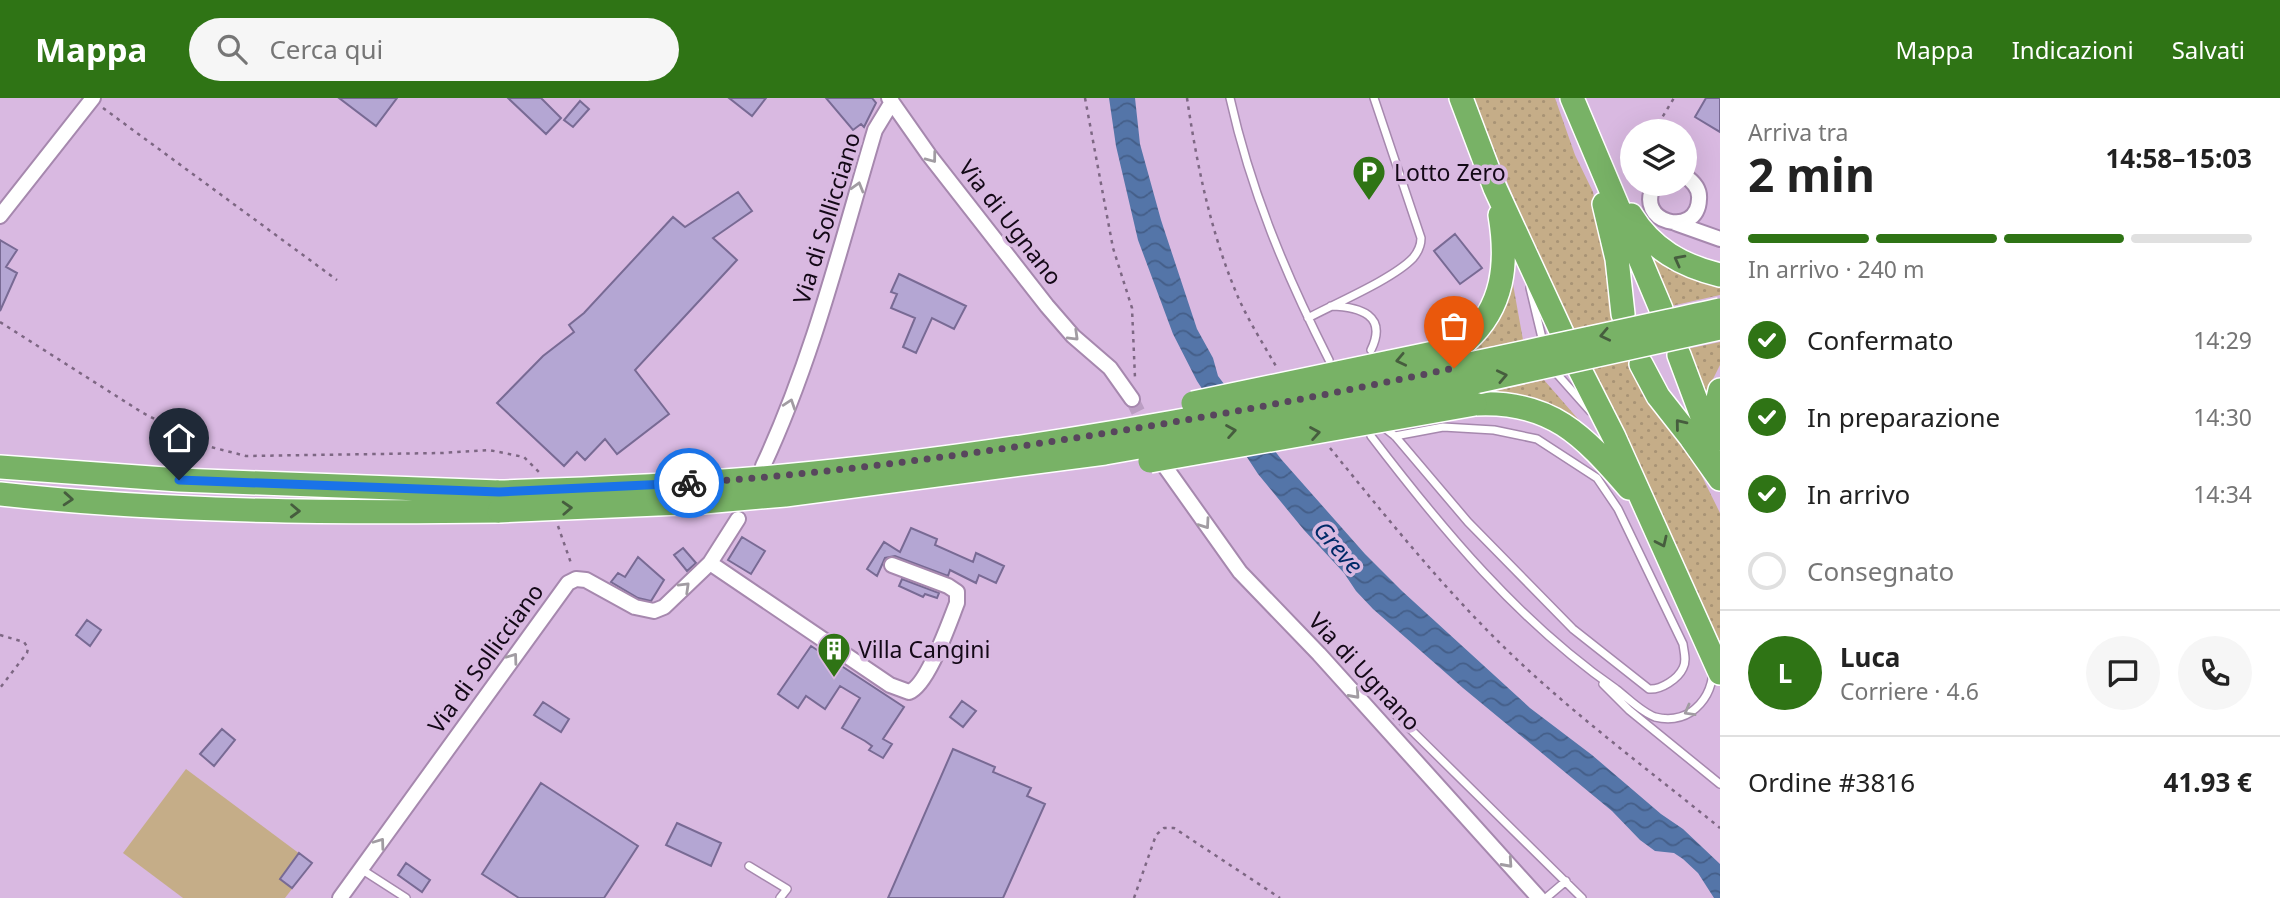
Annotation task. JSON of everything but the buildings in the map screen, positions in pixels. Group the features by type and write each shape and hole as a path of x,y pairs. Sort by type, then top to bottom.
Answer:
{"highway":[{"path":"1461,98 1495,188 1519,240 1552,335"},
{"path":"1558,98 1606,210 1623,314"},
{"path":"1572,98 1661,309"},
{"path":"1590,138 1627,209 1644,234 1678,261 1698,270 1720,275"},
{"path":"785,485 1003,436 1142,414 1443,351 1466,341 1485,322 1493,309 1504,263 1495,188"},
{"path":"785,485 874,466 1056,441 1272,405 1720,310"},
{"path":"785,485 1049,461 1159,444 1412,396 1720,328"},
{"path":"1679,355 1720,465"},
{"path":"1641,365 1658,396 1720,479"},
{"path":"1569,373 1614,437 1715,663"},
{"path":"1720,390 1715,423 1720,448"},
{"path":"0,494 177,507 351,512 499,502 603,489 1060,475 1475,404 1520,405 1569,427 1607,462 1647,509"},
{"path":"0,467 499,502"}],"street":[{"path":"0,216 93,99"},
{"name":"Via di Ugnano","path":"892,99 929,155 1047,306 1070,333 1115,373 1132,399"},
{"name":"Via di Sollicciano","path":"763,466 785,419 817,326 875,130 892,99"},
{"path":"1673,223 1688,219 1694,214 1698,207 1697,189"},
{"path":"1650,196 1653,210 1658,217 1720,239"},
{"path":"1694,214 1702,231"},
{"name":"Via di Ugnano","path":"1166,468 1245,578 1327,663 1539,898"},
{"name":"Via di Sollicciano","path":"340,898 568,583 576,579 593,582 635,607 654,611 664,607 710,562 738,519"},
{"path":"710,562 890,685 909,692 915,690 924,679 957,603 957,592 892,565"}],"lane":[{"path":"1230,98 1254,187 1284,268 1329,360"},
{"path":"1308,318 1389,275 1413,258 1420,247 1421,238 1374,98"},
{"path":"1330,306 1359,309 1371,317 1376,330 1371,350"},
{"path":"1386,429 1395,436 1468,522 1577,632 1649,689 1663,687 1679,674 1685,661 1683,644 1618,509 1597,478 1537,439 1527,436 1494,430 1443,427 1395,436"},
{"path":"1371,436 1419,500 1518,608 1596,676 1629,710 1720,784"},
{"path":"1596,676 1648,713 1664,719 1677,718 1694,710 1707,695 1715,663"},
{"path":"1396,715 1582,898"},
{"path":"749,866 787,889 783,897"},
{"path":"361,869 406,898"},
{"path":"1546,898 1566,881"}],"path":[{"path":"1085,98 1113,248 1132,308 1135,380 1132,399"},
{"path":"1186,98 1201,181 1213,226 1238,297 1278,371"},
{"path":"1661,119 1674,98"},
{"path":"93,99 337,280"},
{"path":"0,322 143,413 207,446 246,456 489,450 524,457 541,475"},
{"path":"1325,442 1444,586 1509,652 1581,717 1720,828"},
{"path":"558,527 576,579"},
{"path":"0,635 24,642 28,648 0,688"},
{"path":"1134,898 1156,835 1164,828 1174,828 1280,898"}],"shaded area":[{"path":"1473,98 1555,98 1575,155 1593,192 1618,320 1631,364 1684,440 1720,513 1720,641 1699,603 1537,255"},
{"path":"1642,247 1720,285 1720,295 1667,307"},
{"path":"1511,273 1523,340 1455,354 1481,338 1496,322 1501,313"},
{"path":"1720,342 1720,365 1711,383 1707,409 1682,350"},
{"path":"1544,380 1592,435 1474,396"},
{"path":"186,769 312,863 285,898 183,898 123,853"}],"water":[{"name":"Greve","path":"1109,98 1135,98 1140,144 1161,220 1197,329 1213,358 1218,376 1281,459 1365,554 1402,591 1530,708 1683,829 1720,864 1720,898 1714,898 1698,873 1683,859 1674,853 1655,851 1640,840 1612,811 1463,688 1373,609 1258,474 1197,381 1173,334 1138,240 1116,146"}],"tunnel":[{"path":"1132,399 1148,432"}],"way so far":[{"path":"689,483 874,466 1098,435 1272,405 1454,368"}],"place":[{"name":"Lotto Zero","path":"1369,202"},
{"name":"Villa Cangini","path":"834,679"}],"route":[{"path":"179,480 499,492 689,483"}]}
